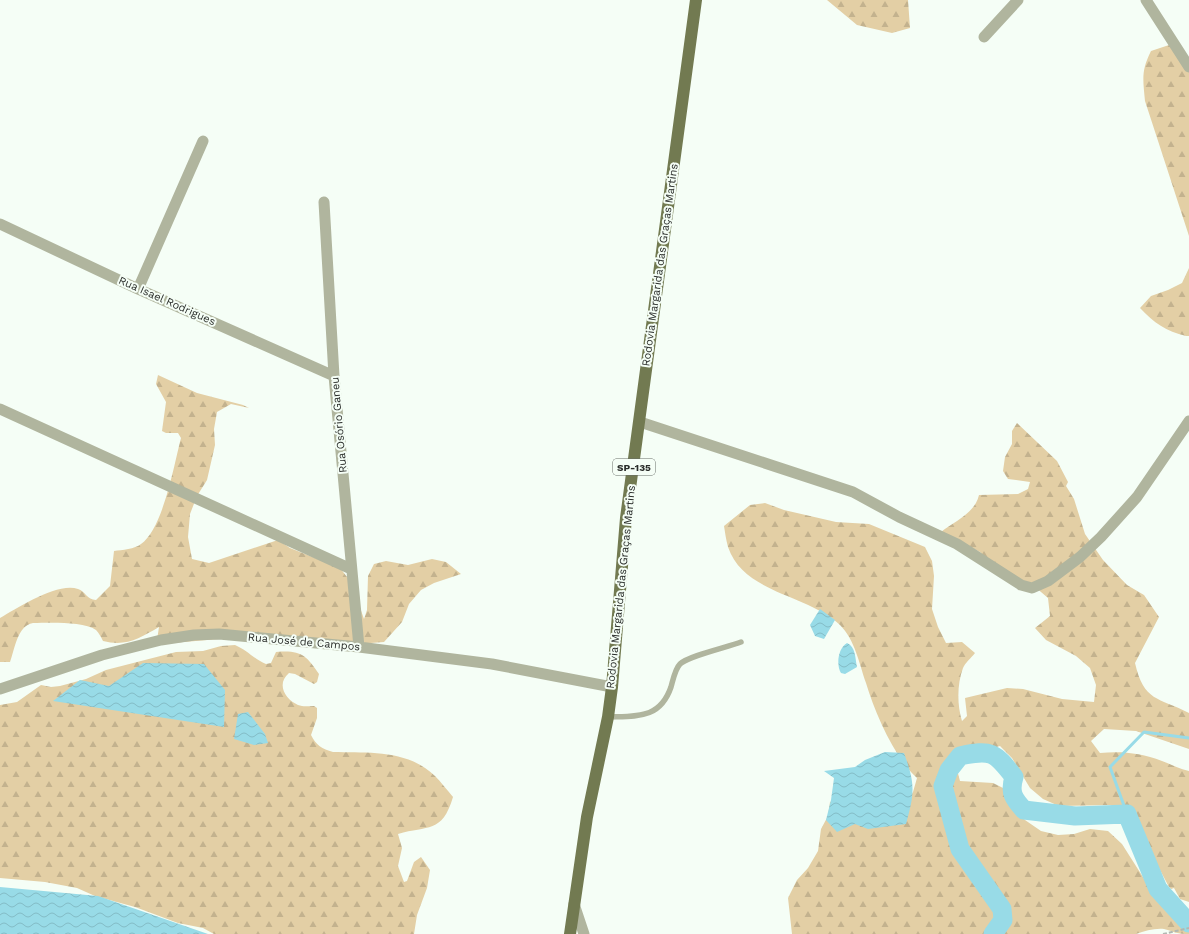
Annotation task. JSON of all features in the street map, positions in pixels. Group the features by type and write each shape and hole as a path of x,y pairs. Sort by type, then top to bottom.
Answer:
{"main road":[{"name":"Rodovia Margarida das Graças Martins","path":"570,934 586,817 608,717 612,687 626,518 696,0"}],"street":[{"path":"984,37 1018,0"},
{"path":"1146,0 1189,67"},
{"path":"138,289 203,141"},
{"name":"Rua Osório Ganeu","path":"324,202 334,376 359,647"},
{"name":"Rua Isael Rodrigues","path":"0,224 138,289 334,376"},
{"path":"0,409 351,569"},
{"path":"640,422 844,488 899,517 948,539 1021,585 1032,588 1048,581 1065,569 1114,525 1152,477 1189,421"},
{"name":"Rua José de Campos","path":"0,689 102,655 161,640 194,635 218,634 359,647 492,664 612,687"},
{"path":"574,904 584,934"}],"lane":[{"path":"608,717 646,715 659,707 666,699 680,664 689,659 741,642"}],"path":[{"path":"1163,934 1189,928"}],"green space":[{"path":"827,0 908,0 910,28 892,33 857,25"},
{"path":"1169,45 1189,62 1189,236 1145,101 1144,70 1151,51"},
{"path":"1189,268 1189,336 1186,336 1172,332 1161,326 1140,308 1151,296 1182,283"},
{"path":"158,375 197,393 243,405 249,408 231,404 217,412 214,429 215,445 207,480 197,496 190,514 188,537 192,559 209,563 278,540 290,548 340,568 351,582 364,619 367,610 368,576 374,564 386,561 408,565 432,559 446,562 461,574 434,583 421,590 409,604 402,622 384,642 344,645 243,637 172,643 157,640 159,627 145,635 126,642 111,643 103,641 96,630 83,625 66,623 33,623 28,625 20,633 10,662 0,662 0,618 38,597 59,589 78,589 90,599 96,600 110,586 114,551 138,546 149,536 156,525 167,496 181,438 178,433 166,433 162,431 166,402 156,384"},
{"path":"1017,423 1057,461 1068,482 1066,486 1074,499 1085,534 1103,560 1127,585 1144,595 1159,617 1135,663 1143,685 1148,692 1154,697 1189,713 1189,749 1136,731 1104,729 1091,741 1100,753 1116,752 1139,754 1189,771 1189,902 1180,899 1174,888 1171,889 1169,887 1151,853 1146,838 1125,810 1110,805 1059,806 1043,799 1030,788 1012,758 1000,746 968,755 956,766 960,781 993,783 1009,791 1016,808 1025,820 1041,831 1058,835 1074,834 1090,829 1108,831 1122,844 1148,885 1171,899 1189,918 1189,934 1161,929 1136,934 792,934 788,898 797,880 808,868 818,851 821,829 828,816 830,802 837,799 906,802 913,792 917,778 901,759 886,734 870,695 856,652 845,631 827,615 811,606 762,584 748,575 736,563 728,547 724,526 750,505 765,503 784,510 836,522 869,524 925,547 932,561 934,576 932,609 938,627 946,643 962,642 975,653 964,666 961,674 959,701 962,721 967,716 965,698 1007,688 1023,689 1062,699 1094,702 1096,685 1090,668 1076,656 1046,640 1035,628 1050,616 1048,598 1034,586 999,571 980,552 941,532 969,512 977,501 979,495 1018,494 1028,489 1030,482 1008,479 1003,471 1005,457 1012,444 1012,431"},
{"path":"235,645 266,664 271,663 276,652 297,653 302,655 310,662 319,674 317,682 314,684 295,674 289,673 285,677 283,686 286,695 293,702 300,706 314,706 317,708 317,718 311,735 320,746 333,752 387,754 412,761 424,767 435,776 453,797 449,809 439,823 426,828 398,834 402,848 398,866 404,882 407,881 414,862 421,857 430,870 427,888 417,915 414,934 214,934 203,928 178,923 135,907 95,896 77,888 45,882 0,878 0,705 17,702 41,685 51,687 60,686 86,679 106,670 176,652 203,651 221,646"}],"water":[{"path":"820,609 835,620 824,639 815,636 810,625"},
{"path":"847,643 854,650 857,667 845,674 841,673 839,670 838,661 844,645"},
{"path":"143,663 204,664 225,690 224,727 53,701 80,680 109,686"},
{"path":"248,712 265,734 268,743 254,745 234,739 238,714"},
{"path":"885,752 904,753 910,772 912,780 912,795 906,824 868,829 855,824 837,832 826,820 834,778 824,771 855,767 865,760"},
{"path":"0,887 98,896 208,934 0,934"}],"waterway":[{"path":"1127,814 1110,767 1144,732 1189,738"},
{"path":"993,934 1003,920 1002,909 960,849 943,786 949,770 960,756 979,753 992,754 1002,762 1014,777 1012,792 1024,810 1075,816 1127,814 1158,889 1189,923"}]}
